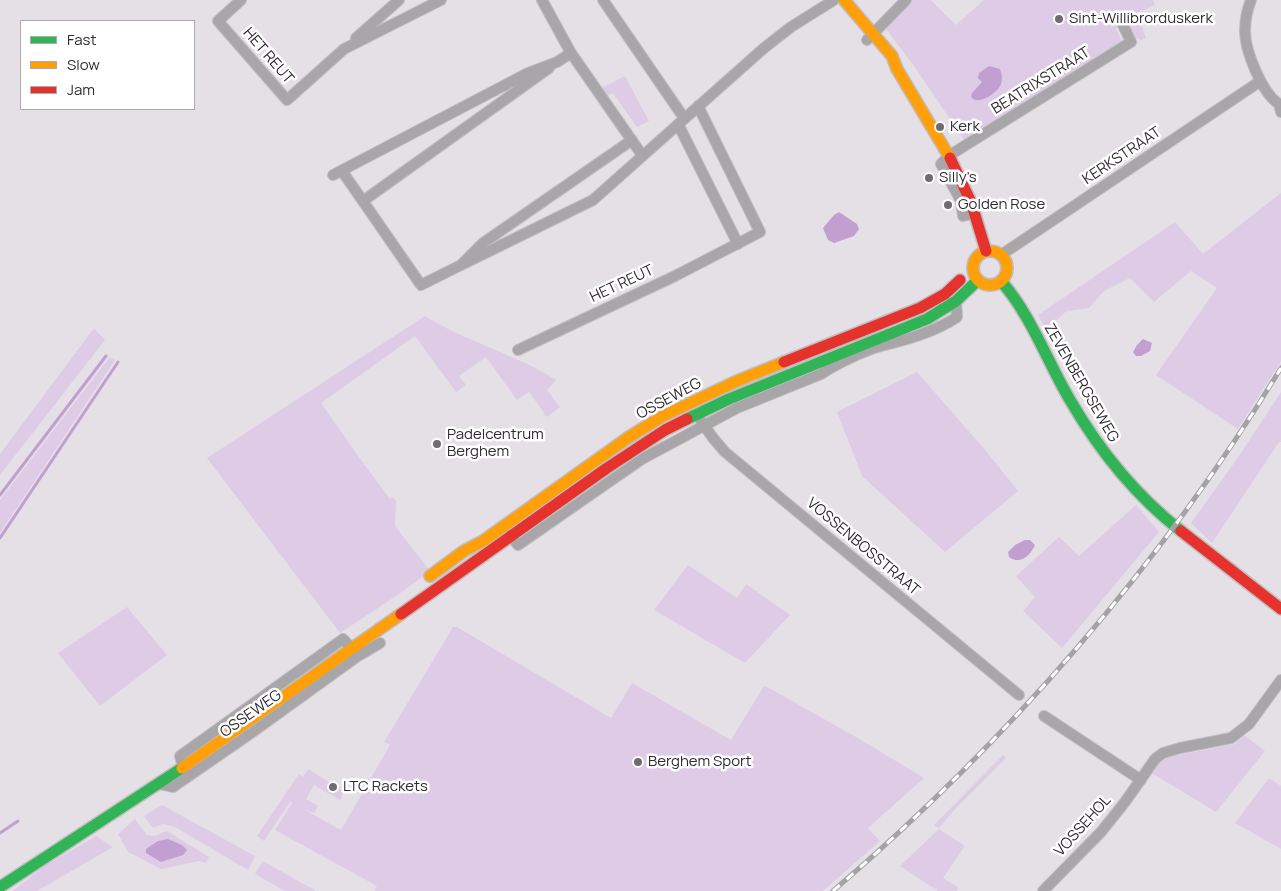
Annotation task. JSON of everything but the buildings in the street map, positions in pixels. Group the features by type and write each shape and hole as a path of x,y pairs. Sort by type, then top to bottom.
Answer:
{"street":[{"name":"HET REUT","path":"241,0 218,21 287,100 399,0"},
{"name":"HET REUT","path":"344,49 441,0"},
{"path":"542,0 571,53 642,155"},
{"path":"603,0 681,121 738,244"},
{"path":"557,62 528,73 338,173 363,201 421,285 593,200 771,43 791,27 835,0 870,37 886,61 897,69 950,156 975,213 986,250"},
{"path":"870,37 906,0"},
{"path":"1251,0 1245,30 1246,41 1260,82 1270,98 1280,107"},
{"name":"BEATRIXSTRAAT","path":"950,156 1131,42 1123,24"},
{"path":"363,201 571,53"},
{"name":"KERKSTRAAT","path":"1001,255 1260,82"},
{"name":"HET REUT","path":"518,350 675,276 760,232 698,106"},
{"path":"461,265 483,243 632,140"},
{"path":"986,250 994,251 1001,255 1006,260 1007,268 1006,275 1001,281 988,285 978,280 973,272 974,261 981,252 986,250"},
{"name":"OSSEWEG","path":"430,576 464,551 483,541 628,438 663,416 737,381 934,301 960,280"},
{"name":"OSSEWEG","path":"159,784 173,788 254,731 450,578 640,446 697,413 744,392 941,312 978,280"},
{"name":"ZEVENBERGSEWEG","path":"1001,281 1014,296 1070,400 1101,450 1128,482 1176,527 1281,609"},
{"path":"934,301 941,312"},
{"name":"OSSEWEG","path":"510,535 518,545 642,459 738,408 820,374 880,346 899,342 948,323 957,317 956,301"},
{"name":"VOSSENBOSSTRAAT","path":"697,413 703,425 726,452 1019,695"},
{"path":"570,494 577,504"},
{"path":"442,567 450,578"},
{"name":"OSSEWEG","path":"0,888 159,784 280,691 355,652 380,643"},
{"name":"VOSSEHOL","path":"1043,891 1101,832 1141,780 1155,758 1163,753 1180,748 1231,738 1249,724 1281,680"},
{"path":"1044,716 1141,780"}],"shaded area":[{"path":"907,0 931,0 956,25 984,0 1153,0 1155,5 1137,13 1146,38 1141,40 1134,37 1125,22 1116,29 1122,41 965,141 914,66 883,25"},
{"path":"989,66 1000,69 1001,84 989,96 982,100 975,100 971,97 972,93 982,82 978,78 979,73"},
{"path":"625,76 649,121 637,127 613,93 607,96 602,88"},
{"path":"1281,193 1281,361 1238,429 1156,375 1217,288 1191,271 1154,302 1130,278 1104,291 1089,308 1067,311 1046,331 1038,315 1175,222 1203,254"},
{"path":"839,212 857,224 859,229 854,236 834,243 828,240 823,228"},
{"path":"425,316 457,333 524,362 556,380 547,390 560,407 547,417 529,392 517,400 486,357 459,376 466,385 456,392 415,336 321,403 390,499 393,497 396,501 395,526 430,571 340,633 207,458"},
{"path":"94,328 105,340 0,475 0,454"},
{"path":"1143,339 1152,343 1150,351 1141,356 1136,356 1133,352"},
{"path":"109,358 115,360 0,533 0,500"},
{"path":"917,372 1018,491 945,552 862,476 837,412"},
{"path":"1281,392 1281,442 1279,442 1212,543 1191,523 1239,456"},
{"path":"1136,505 1159,532 1062,648 1023,611 1035,597 1016,576 1059,537 1079,556"},
{"path":"1025,540 1030,540 1035,545 1030,553 1021,560 1009,557 1008,552 1015,545"},
{"path":"688,565 737,598 746,584 790,615 745,663 654,610"},
{"path":"127,607 167,655 100,706 58,653"},
{"name":"Berghem Sport","path":"453,627 457,627 611,718 632,683 731,740 764,686 863,741 924,778 868,828 880,841 823,891 374,891 377,886 275,830 292,803 290,802 264,841 257,836 299,774 303,777 308,769 344,791 340,800 314,785 306,799 318,806 314,813 303,809 341,830 390,745 384,742"},
{"path":"1244,735 1265,751 1216,812 1150,772 1157,764 1169,757 1235,744"},
{"path":"1003,755 1006,758 955,809 939,828 934,825"},
{"path":"1269,778 1281,786 1281,849 1235,823"},
{"path":"162,805 255,856 248,870 175,827 163,824 153,828 144,816"},
{"path":"135,819 147,835 154,836 167,831 209,857 206,863 199,861 161,869 128,852 118,834"},
{"path":"939,829 965,846 943,878 959,888 956,891 938,891 900,866"},
{"path":"96,836 113,847 37,891 13,891 43,867"},
{"path":"168,839 182,845 187,850 183,855 161,862 146,853 146,849 158,841"},
{"path":"263,861 316,891 285,891 255,874"}],"waterway":[{"path":"0,495 106,356"},
{"path":"0,538 118,362"},
{"path":"0,833 18,821"}],"railway":[{"path":"833,891 960,774 1020,712 1078,647 1133,580 1185,511 1235,441 1281,368"}],"traffic: fast":[{"path":"687,419 729,399 927,319 956,301 978,280"},
{"path":"1001,281 1021,308 1070,400 1093,436 1133,487 1181,531"},
{"path":"0,887 182,768"}],"traffic: slow":[{"path":"844,0 892,56 897,69 950,158"},
{"path":"990,251 997,252 1002,256 1006,261 1007,268 1006,275 1002,280 997,284 990,285 983,284 978,280 974,275 973,268 974,261 978,256 983,252 990,251"},
{"path":"430,576 464,551 483,541 629,437 663,416 737,381 784,362"},
{"path":"182,768 401,614"}],"traffic: jam":[{"path":"950,158 971,202 986,251"},
{"path":"784,362 920,308 945,294 960,280"},
{"path":"401,614 607,468 665,430 687,419"},
{"path":"1181,531 1281,609"}],"place":[{"name":"Sint-Willibrorduskerk","path":"1059,19"},
{"name":"Kerk","path":"940,127"},
{"name":"Silly's","path":"929,178"},
{"name":"Golden Rose","path":"948,205"},
{"name":"Padelcentrum Berghem","path":"437,444"},
{"name":"Berghem Sport","path":"638,762"},
{"name":"LTC Rackets","path":"333,787"}]}
